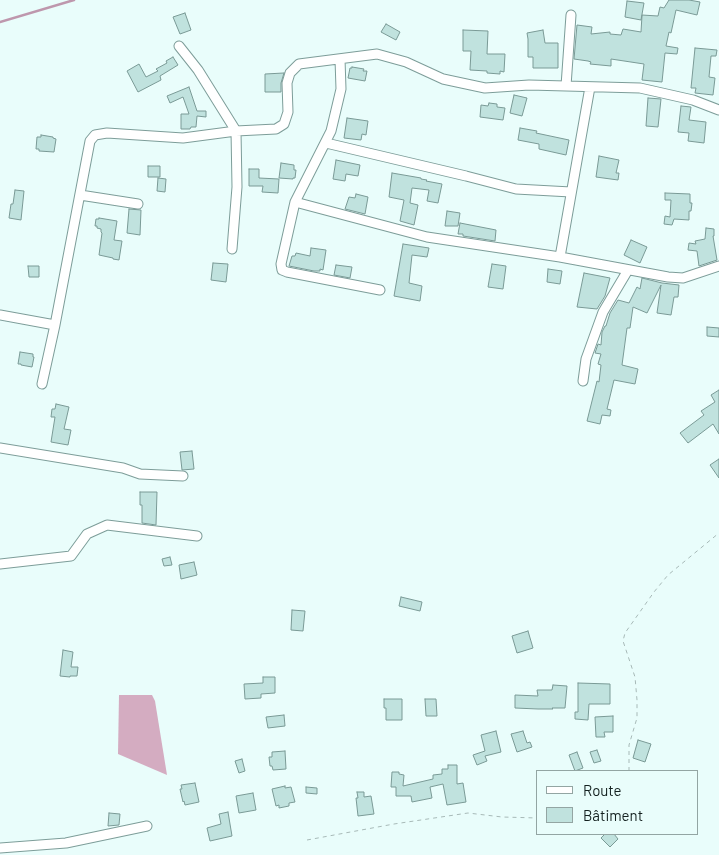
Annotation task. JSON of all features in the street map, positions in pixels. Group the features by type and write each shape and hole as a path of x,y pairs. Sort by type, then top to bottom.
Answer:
{"street":[{"path":"566,86 571,14"},
{"path":"180,46 198,70 236,131 236,187 232,248"},
{"path":"42,384 90,141 95,135 107,133 182,138 236,131 276,129 284,124 288,112 287,82 290,73 298,64 377,54 406,62 443,79 485,88 529,85 640,88 692,100 719,110"},
{"path":"340,59 340,90 330,131 326,143 295,202 281,264 282,270 380,290"},
{"path":"560,257 590,87"},
{"path":"326,143 516,189 572,192"},
{"path":"80,195 138,204"},
{"path":"295,202 427,237 560,257 668,277 683,278 719,266"},
{"path":"583,381 586,359 603,312 628,270"},
{"path":"0,315 55,325"},
{"path":"0,448 123,468 140,474 183,476"},
{"path":"0,564 70,556 87,534 107,525 197,536"},
{"path":"0,848 66,843 147,826"}],"path":[{"path":"629,770 629,745 637,718 637,700 634,677 623,641 625,633 668,575 719,533"},
{"path":"307,840 468,813 502,817 536,818"}],"shaded area":[{"path":"119,695 152,695 155,701 167,775 118,754"}],"building":[{"path":"669,0 700,2 697,15 676,10 666,46 678,48 677,54 665,53 662,82 642,80 644,64 611,59 611,66 590,64 591,62 588,61 574,59 577,25 592,27 591,34 610,32 610,34 621,35 623,29 641,32 642,15 658,16 660,7 664,8"},
{"path":"627,1 644,3 641,20 625,17"},
{"path":"185,13 191,30 180,34 173,17"},
{"path":"386,24 400,32 396,40 381,32"},
{"path":"463,30 488,31 487,54 505,54 504,72 500,71 500,74 470,70 471,51 463,51"},
{"path":"543,30 545,43 558,43 558,68 533,68 533,57 528,57 527,33"},
{"path":"695,48 717,50 716,56 711,56 709,77 715,78 713,95 695,93 696,88 691,88"},
{"path":"173,57 178,65 160,76 161,80 138,92 127,71 139,64 146,77 158,71 156,69"},
{"path":"350,68 367,71 365,81 348,78"},
{"path":"284,73 281,92 265,92 265,74"},
{"path":"189,87 197,111 206,111 206,117 197,116 196,127 181,129 181,114 189,114 183,97 170,103 167,96"},
{"path":"514,95 527,98 522,116 510,113"},
{"path":"648,98 661,99 658,127 646,126"},
{"path":"489,103 505,108 503,120 480,117 481,105 488,106"},
{"path":"681,106 691,107 689,120 706,122 704,143 688,141 689,133 678,132"},
{"path":"347,118 368,121 366,135 362,134 361,140 344,138"},
{"path":"520,128 569,140 566,155 539,149 539,144 518,140"},
{"path":"41,135 56,139 54,152 36,149 37,137 41,137"},
{"path":"599,156 619,160 616,173 619,173 618,180 596,177"},
{"path":"336,160 360,165 358,176 346,174 345,181 333,179"},
{"path":"281,163 294,165 294,170 296,170 295,178 279,178"},
{"path":"148,166 160,166 160,177 148,177"},
{"path":"249,169 259,169 259,178 279,179 278,193 262,192 263,186 249,186"},
{"path":"392,173 442,184 438,203 427,201 429,190 412,188 410,203 418,205 414,225 400,221 404,200 389,197"},
{"path":"158,178 166,179 165,192 157,191"},
{"path":"15,190 24,191 21,220 9,218"},
{"path":"665,193 690,194 690,203 692,203 691,211 689,211 689,220 674,219 672,225 664,224 665,216 670,217 671,200 665,200"},
{"path":"356,194 368,197 365,214 345,209 349,197 355,198"},
{"path":"129,209 141,210 140,235 127,233"},
{"path":"447,211 460,213 458,226 445,226"},
{"path":"96,219 117,221 114,240 122,241 119,260 99,255 102,233 101,229 95,226"},
{"path":"460,223 496,230 495,241 458,234"},
{"path":"706,228 714,229 713,236 717,260 699,266 697,251 688,250 689,243 696,244 695,241 705,239"},
{"path":"631,240 647,247 640,263 624,255"},
{"path":"403,244 429,248 427,257 412,255 409,283 422,286 420,301 394,296"},
{"path":"311,248 326,250 323,270 314,271 289,266 292,256 295,256 296,253 310,256"},
{"path":"213,263 228,264 226,282 211,280"},
{"path":"492,264 506,266 503,289 488,287"},
{"path":"336,265 352,267 350,278 334,275"},
{"path":"28,266 39,266 39,277 29,277"},
{"path":"548,269 562,271 560,284 547,282"},
{"path":"584,273 610,278 605,296 597,309 577,307"},
{"path":"642,278 679,285 678,297 674,297 671,315 657,313 661,285 647,313 633,307 630,328 627,328 622,365 638,369 635,384 614,380 607,409 611,410 610,416 602,415 600,424 587,421 597,381 599,382 601,365 598,364 601,354 595,353 598,344 601,345 602,332 618,300 629,303 637,287 640,289"},
{"path":"707,327 719,328 719,337 707,336"},
{"path":"20,352 33,354 32,367 18,364"},
{"path":"719,390 719,434 713,424 688,443 680,433 704,415 701,411 715,402 711,395"},
{"path":"56,404 69,407 64,429 71,430 68,445 51,442 55,417 51,417 52,409 55,409"},
{"path":"192,451 194,469 182,470 180,452"},
{"path":"719,459 719,478 710,465"},
{"path":"140,492 157,492 156,525 142,523"},
{"path":"170,557 172,565 164,566 162,559"},
{"path":"194,562 197,575 181,579 179,565"},
{"path":"401,597 422,602 420,611 399,606"},
{"path":"292,610 305,611 303,631 291,630"},
{"path":"528,631 533,648 517,653 512,636"},
{"path":"63,650 73,652 71,667 78,667 77,676 60,676"},
{"path":"263,677 275,677 275,693 261,694 261,698 245,699 244,684 263,683"},
{"path":"578,683 610,684 610,704 589,704 588,720 575,719 575,712 578,712"},
{"path":"553,685 567,686 565,708 515,708 515,695 538,696 537,690 552,690"},
{"path":"384,699 402,699 402,720 386,720"},
{"path":"425,699 436,699 437,716 426,716"},
{"path":"284,715 285,726 268,728 266,717"},
{"path":"613,716 613,732 604,732 605,737 596,737 595,717"},
{"path":"496,731 501,752 485,756 487,761 477,765 473,755 485,751 481,735"},
{"path":"523,731 527,743 530,742 532,747 517,752 511,734"},
{"path":"638,740 651,744 645,762 633,758"},
{"path":"597,750 601,761 594,763 590,752"},
{"path":"285,751 286,769 273,770 272,766 270,766 269,757 272,757 272,752"},
{"path":"577,752 583,768 575,770 569,755"},
{"path":"242,759 245,771 239,773 235,761"},
{"path":"448,765 457,765 457,784 463,783 466,802 447,805 443,784 430,787 432,798 412,802 411,796 396,796 396,787 391,787 392,772 399,772 399,774 404,775 403,786 433,779 433,775 442,774 442,769 448,769"},
{"path":"195,783 199,802 185,805 180,789 182,789 181,785"},
{"path":"285,786 285,788 291,787 295,802 289,803 289,806 279,808 279,805 276,806 272,789"},
{"path":"306,787 317,788 317,794 306,793"},
{"path":"357,792 364,792 364,797 371,796 374,814 358,816"},
{"path":"253,793 256,810 239,813 236,796"},
{"path":"228,812 232,836 210,841 207,828 221,824 219,814"},
{"path":"109,813 120,814 119,825 108,826"},
{"path":"604,835 615,835 618,839 610,847 601,838"}],"waterway":[{"path":"0,22 74,0"}]}
